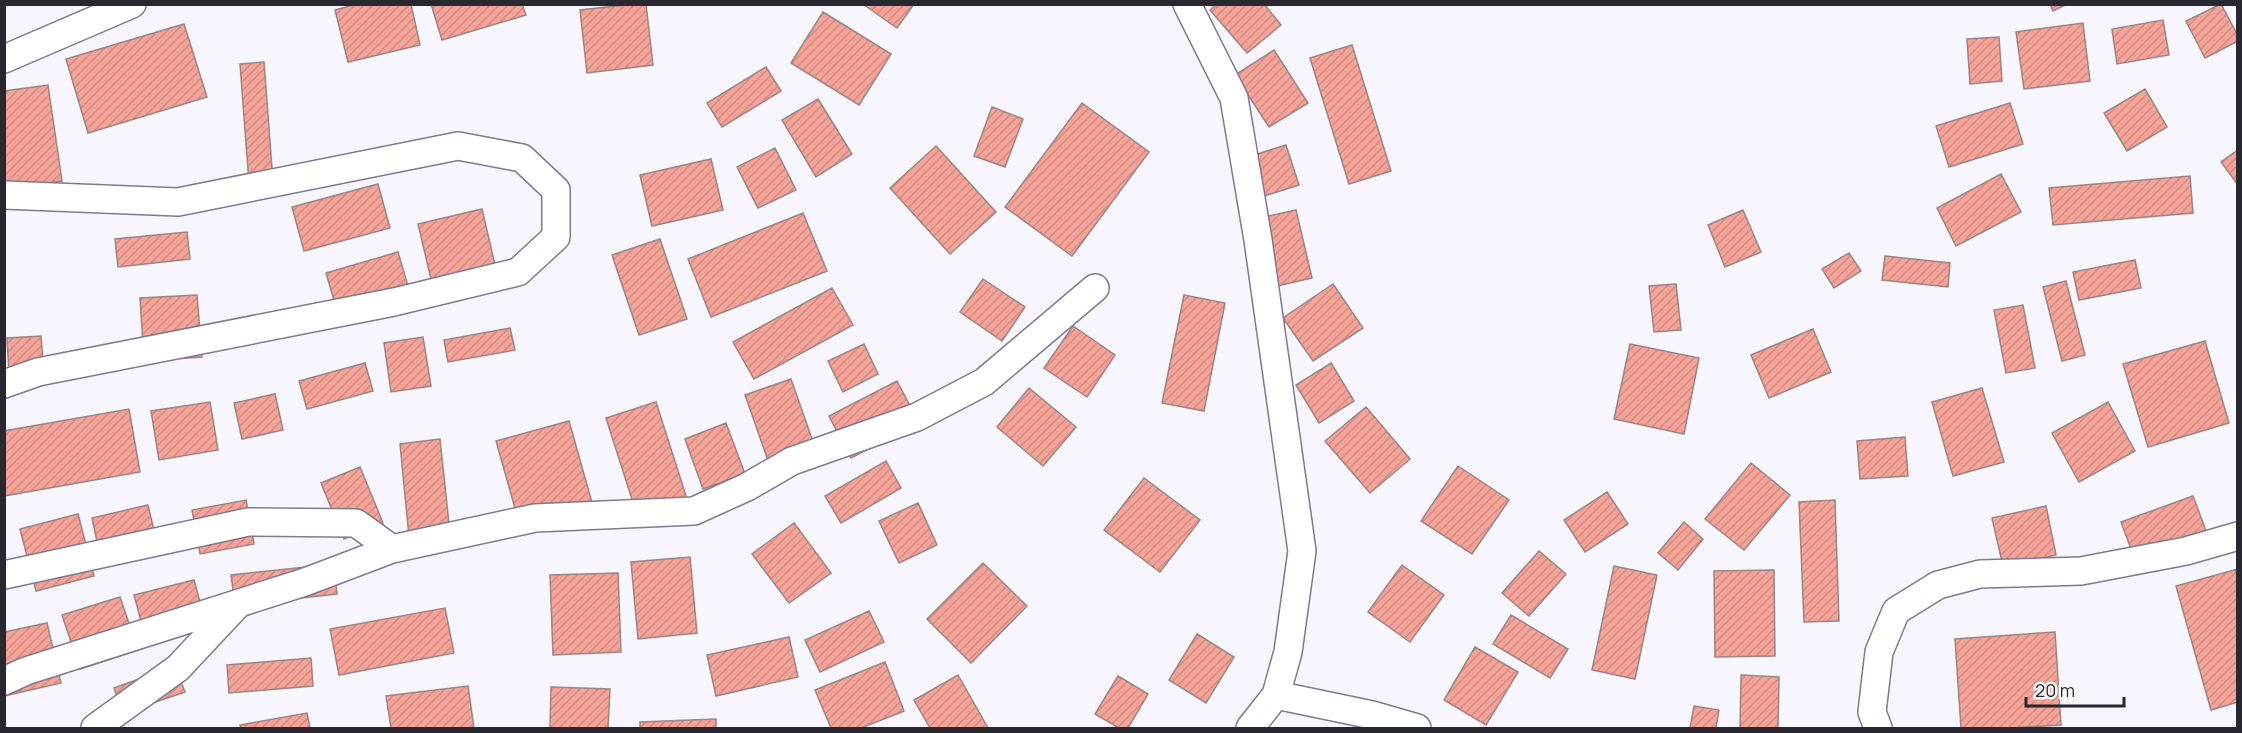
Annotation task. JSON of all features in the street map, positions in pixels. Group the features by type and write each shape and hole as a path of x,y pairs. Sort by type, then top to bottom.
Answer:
{"street":[{"path":"4,59 132,4"},
{"path":"1187,4 1234,98 1258,240 1302,551 1288,652 1276,695 1250,729"},
{"path":"4,195 178,202 458,146 522,158 556,190 556,237 518,272 394,302 38,372 4,384"},
{"path":"4,681 26,671 305,582 392,549 535,518 694,511 747,487 792,461 917,417 984,382 1095,288"},
{"path":"4,575 248,522 356,523 392,549"},
{"path":"1878,729 1872,712 1879,652 1896,611 1938,585 1980,574 2081,571 2186,551 2238,536"},
{"path":"95,729 178,668 241,602"},
{"path":"1276,695 1372,715 1417,729"}],"building":[{"path":"357,4 411,4 420,45 348,62 335,10"},
{"path":"431,4 522,4 526,15 442,40"},
{"path":"646,4 653,65 587,73 580,10"},
{"path":"863,4 914,4 897,28"},
{"path":"1217,4 1264,4 1281,25 1247,53 1210,10"},
{"path":"2050,4 2067,4 2053,11"},
{"path":"2221,4 2238,36 2238,41 2205,58 2186,21"},
{"path":"823,12 891,54 859,105 791,63"},
{"path":"2163,20 2169,55 2117,64 2112,29"},
{"path":"2083,23 2090,81 2024,89 2016,32"},
{"path":"184,24 207,97 88,133 66,59"},
{"path":"1999,37 2002,81 1970,84 1967,39"},
{"path":"1352,45 1391,171 1349,184 1310,58"},
{"path":"1274,50 1308,103 1269,127 1235,75"},
{"path":"264,62 273,181 249,183 240,64"},
{"path":"766,67 781,91 722,127 707,103"},
{"path":"48,85 62,181 4,189 4,91"},
{"path":"2145,89 2167,127 2127,151 2104,113"},
{"path":"818,99 852,154 816,177 782,120"},
{"path":"1082,103 1149,152 1072,256 1005,207"},
{"path":"2010,103 2023,144 1949,167 1936,126"},
{"path":"992,107 1023,119 1005,167 974,156"},
{"path":"1286,145 1299,185 1264,196 1251,156"},
{"path":"936,146 996,212 950,254 890,188"},
{"path":"775,148 796,190 758,208 737,167"},
{"path":"2238,150 2238,185 2221,162"},
{"path":"711,159 723,210 652,226 640,175"},
{"path":"2001,174 2021,212 1956,246 1937,208"},
{"path":"2190,176 2193,213 2053,225 2049,188"},
{"path":"378,184 390,228 304,251 292,207"},
{"path":"482,209 495,265 431,279 418,224"},
{"path":"1296,210 1312,278 1277,286 1260,218"},
{"path":"1743,210 1761,252 1725,267 1708,225"},
{"path":"803,213 827,271 711,317 688,259"},
{"path":"187,232 190,259 118,267 115,239"},
{"path":"660,239 687,319 639,335 612,255"},
{"path":"398,252 408,286 336,307 326,273"},
{"path":"1849,253 1861,271 1834,288 1822,269"},
{"path":"1885,256 1950,263 1948,287 1882,280"},
{"path":"2135,260 2141,288 2079,300 2073,272"},
{"path":"983,279 1025,307 1002,341 960,312"},
{"path":"2066,281 2085,355 2062,361 2043,287"},
{"path":"1333,284 1363,328 1313,361 1283,318"},
{"path":"1676,284 1681,330 1654,332 1649,286"},
{"path":"832,288 853,325 754,379 733,342"},
{"path":"197,295 202,357 144,361 140,298"},
{"path":"1184,295 1225,303 1204,411 1162,403"},
{"path":"2023,305 2035,368 2006,373 1994,310"},
{"path":"1073,326 1115,355 1087,397 1044,368"},
{"path":"510,328 515,350 448,362 444,340"},
{"path":"1813,329 1831,372 1769,398 1751,355"},
{"path":"41,336 44,372 9,375 7,338"},
{"path":"423,337 431,386 391,392 384,343"},
{"path":"2205,341 2229,423 2148,447 2123,364"},
{"path":"864,344 878,374 843,392 828,361"},
{"path":"1630,344 1699,358 1684,434 1614,419"},
{"path":"365,363 373,391 307,409 299,381"},
{"path":"1331,363 1354,401 1319,423 1296,385"},
{"path":"791,379 817,453 771,469 745,395"},
{"path":"897,381 919,423 851,458 829,416"},
{"path":"1029,388 1076,427 1043,466 997,427"},
{"path":"1982,388 2004,462 1953,476 1932,402"},
{"path":"275,394 283,430 242,439 234,403"},
{"path":"210,402 218,450 159,460 151,411"},
{"path":"656,402 687,499 637,515 606,418"},
{"path":"2108,402 2135,451 2079,482 2052,433"},
{"path":"1366,407 1410,459 1370,493 1325,441"},
{"path":"129,409 140,472 4,496 4,431"},
{"path":"569,421 593,506 520,526 496,441"},
{"path":"726,423 745,474 703,489 685,439"},
{"path":"1905,437 1908,476 1860,479 1857,441"},
{"path":"440,439 450,533 409,537 400,444"},
{"path":"886,461 901,488 841,523 825,496"},
{"path":"1751,463 1790,495 1744,550 1705,519"},
{"path":"1458,466 1509,500 1472,554 1421,521"},
{"path":"360,467 383,523 344,539 321,483"},
{"path":"1144,478 1200,520 1160,572 1104,530"},
{"path":"1607,492 1628,524 1585,552 1564,520"},
{"path":"2193,496 2209,539 2137,565 2121,522"},
{"path":"246,500 254,544 200,554 192,510"},
{"path":"1835,500 1839,621 1804,622 1799,502"},
{"path":"918,503 937,545 899,563 879,521"},
{"path":"148,505 159,552 102,565 92,518"},
{"path":"2046,506 2056,555 2003,566 1992,518"},
{"path":"78,514 94,576 36,591 20,529"},
{"path":"1684,522 1703,539 1678,570 1658,553"},
{"path":"794,523 831,573 789,603 752,554"},
{"path":"1539,551 1566,574 1529,616 1502,593"},
{"path":"690,557 697,633 638,639 631,562"},
{"path":"983,563 1027,606 971,663 927,619"},
{"path":"334,564 337,594 235,605 231,575"},
{"path":"1402,565 1444,595 1410,642 1368,612"},
{"path":"1614,566 1657,575 1635,679 1592,670"},
{"path":"2238,569 2238,702 2211,710 2176,586"},
{"path":"1774,570 1775,656 1715,657 1714,571"},
{"path":"618,573 621,652 553,655 550,575"},
{"path":"194,580 206,624 146,639 134,595"},
{"path":"120,597 138,650 80,669 62,615"},
{"path":"445,608 454,653 339,675 330,629"},
{"path":"869,611 884,642 820,672 805,640"},
{"path":"1511,615 1568,649 1550,678 1493,644"},
{"path":"47,623 61,683 4,696 4,632"},
{"path":"2055,632 2061,725 1961,728 1955,639"},
{"path":"1197,634 1234,657 1206,703 1169,680"},
{"path":"789,637 798,677 716,696 707,655"},
{"path":"1475,647 1518,672 1486,725 1444,700"},
{"path":"311,658 313,686 229,693 227,665"},
{"path":"885,662 904,711 861,728 831,728 815,690"},
{"path":"175,666 185,692 123,713 114,688"},
{"path":"958,675 988,728 930,728 914,700"},
{"path":"1741,675 1779,677 1778,728 1740,728"},
{"path":"1118,676 1148,694 1128,728 1119,728 1095,714"},
{"path":"468,686 474,728 391,728 386,696"},
{"path":"551,687 610,689 608,728 550,728"},
{"path":"1694,706 1719,710 1716,728 1690,728"},
{"path":"307,713 310,728 241,728 240,725"},
{"path":"716,719 716,728 640,728 640,722"}]}
